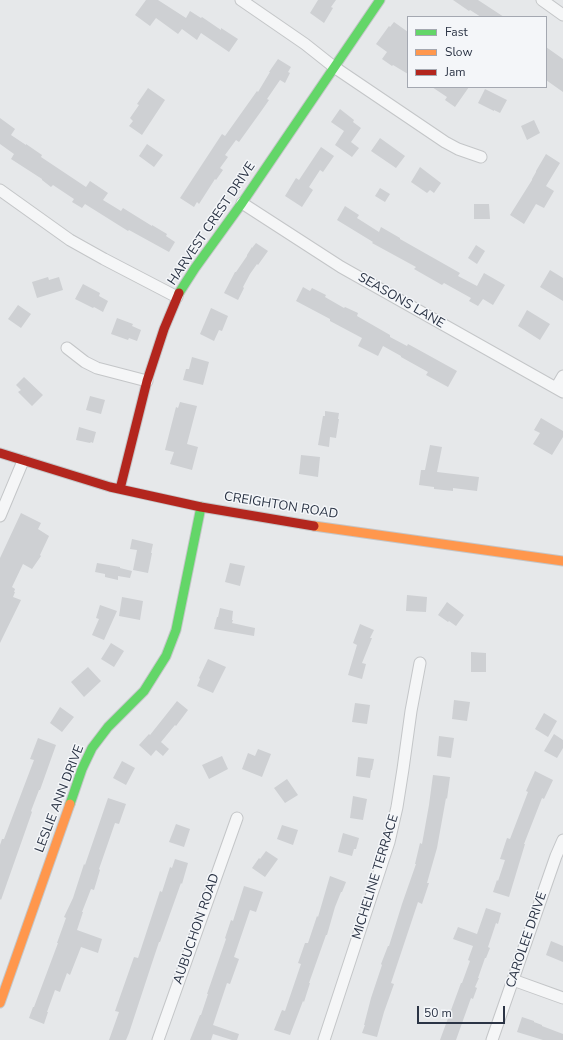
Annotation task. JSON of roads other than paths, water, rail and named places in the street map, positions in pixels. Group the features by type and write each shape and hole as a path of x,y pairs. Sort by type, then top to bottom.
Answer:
{"street":[{"path":"241,0 445,142 458,149 481,157"},
{"name":"HARVEST CREST DRIVE","path":"120,489 147,381 164,329 178,297 195,268 242,203 380,0"},
{"path":"542,0 563,15"},
{"path":"0,190 70,240 178,297"},
{"name":"SEASONS LANE","path":"242,203 341,267 560,390"},
{"path":"68,348 85,362 97,368 147,381"},
{"path":"560,390 563,376"},
{"name":"CREIGHTON ROAD","path":"0,453 110,487 201,506 310,525 563,561"},
{"path":"0,516 23,461"},
{"name":"LESLIE ANN DRIVE","path":"0,1003 82,769 92,748 108,727 144,691 166,656 176,630 201,506"},
{"name":"MICHELINE TERRACE","path":"324,1040 389,842 397,807 411,711 420,663"},
{"name":"AUBUCHON ROAD","path":"158,1040 236,818"},
{"name":"CAROLEE DRIVE","path":"492,1040 556,856 563,840"},
{"path":"513,980 563,998"}]}
